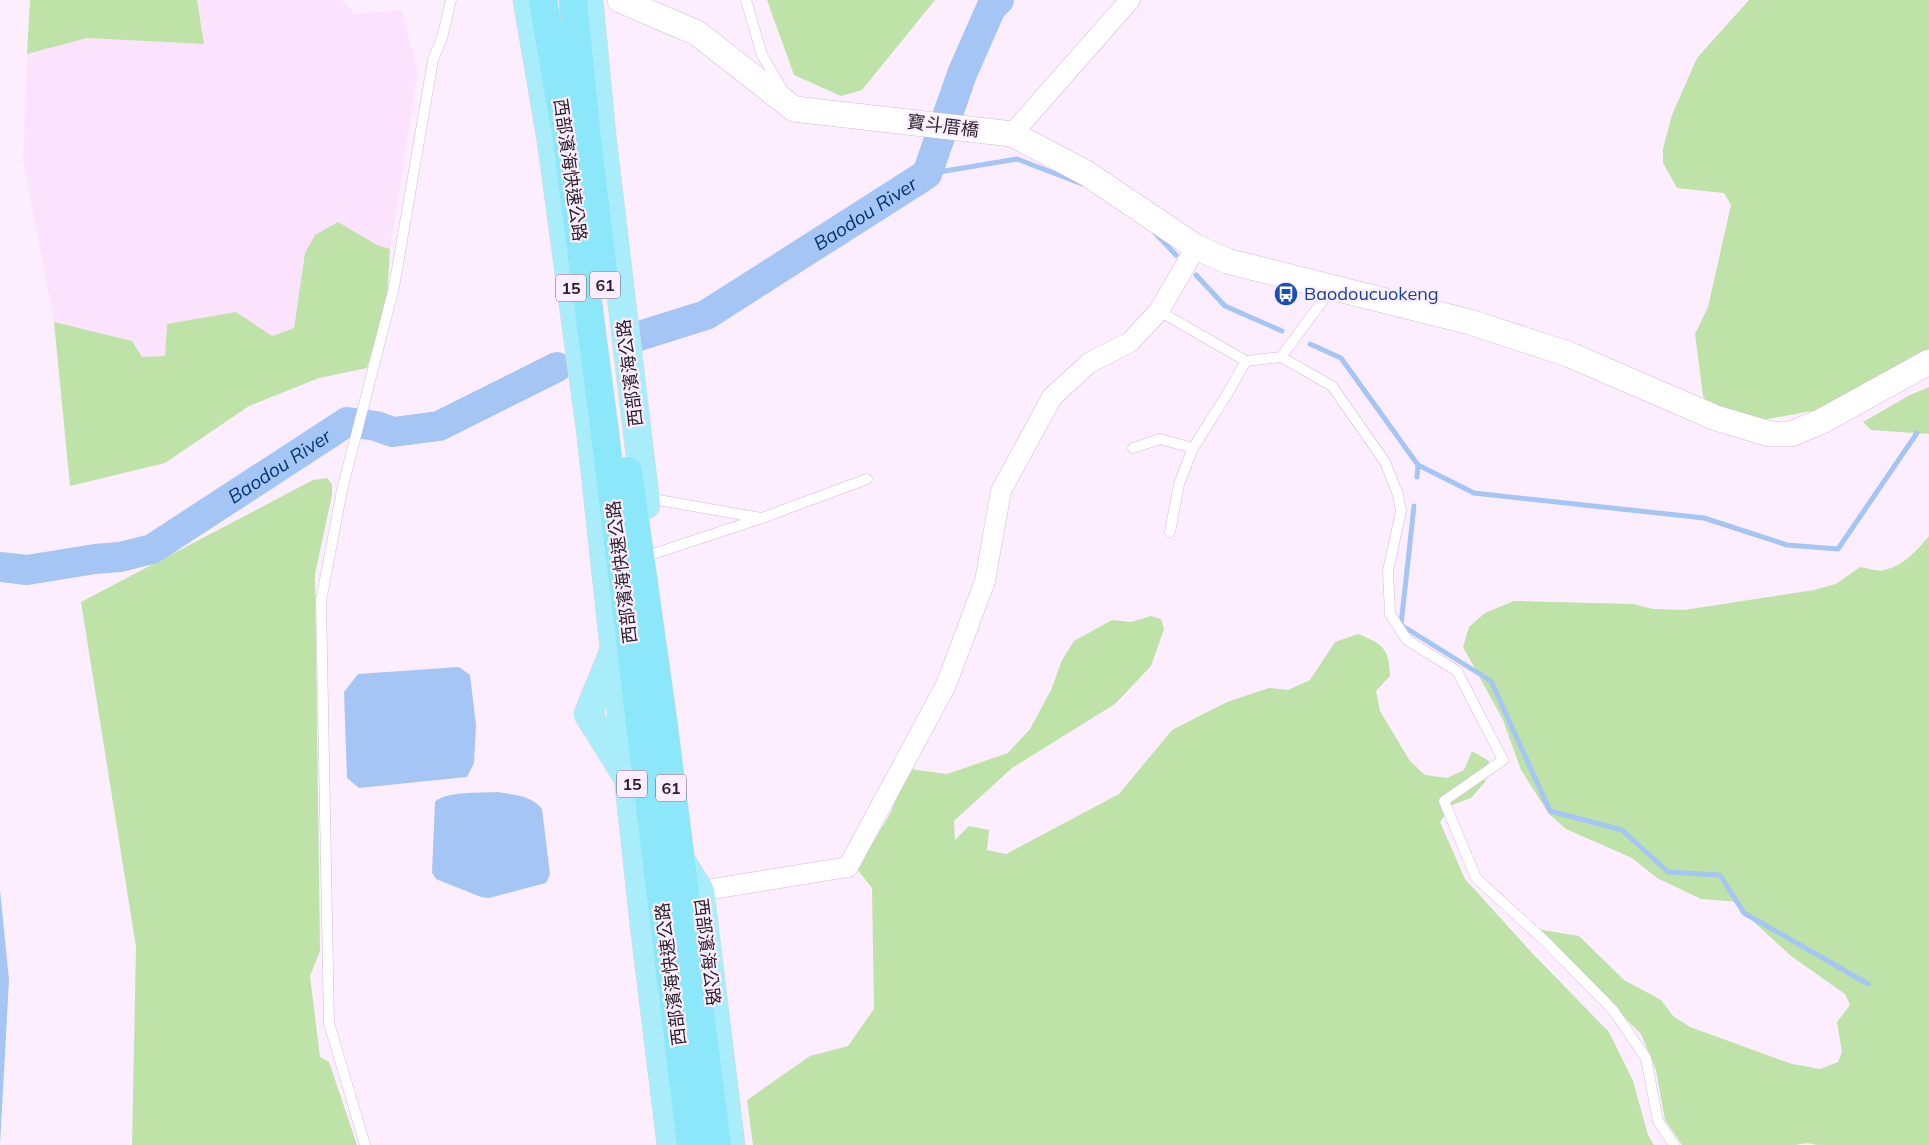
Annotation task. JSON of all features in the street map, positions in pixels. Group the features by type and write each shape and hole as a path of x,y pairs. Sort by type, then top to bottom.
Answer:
{"highway":[{"name":"西部濱海快速公路","path":"543,0 577,140"},
{"name":"西部濱海快速公路","path":"573,0 577,140 614,433 691,1145"},
{"name":"西部濱海快速公路","path":"614,433 663,721 716,1145"}],"main road":[{"name":"15","path":"527,0 551,140 591,436 644,924 671,1145"},
{"name":"西部濱海公路","path":"589,0 602,136 653,554 588,714 700,891 731,1145"}],"street":[{"path":"620,0 697,33 794,109"},
{"path":"1130,0 1009,134 1086,173 1196,247 1228,261 1470,322 1559,351 1716,418 1770,434 1791,434 1822,421 1929,362"},
{"name":"寶斗厝橋","path":"794,109 1009,134"},
{"path":"700,891 848,867 946,685 985,581 1001,491 1052,397 1089,363 1130,342 1159,311 1196,247"}],"lane":[{"path":"365,1145 330,1024 321,601 342,490 394,287 432,60 442,38 451,0"},
{"path":"746,0 762,55 794,109"},
{"path":"1281,357 1333,287"},
{"path":"1159,311 1246,361 1281,357 1332,386 1385,462 1398,495 1401,511 1388,571 1390,614 1406,640 1457,671 1503,760 1444,801 1476,878 1545,941 1613,1010 1646,1058 1658,1121 1674,1145"},
{"path":"1170,532 1179,484 1193,448 1246,361"},
{"path":"1133,448 1160,439 1193,448"},
{"path":"653,554 762,518 867,480"},
{"path":"646,498 762,518"}],"shaded area":[{"path":"197,0 343,0 354,14 402,10 418,72 390,249 377,245 351,229 305,254 294,328 272,336 236,312 167,324 165,356 142,357 132,341 54,322 23,161 27,54 87,38 204,44"}],"green space":[{"path":"30,0 197,0 204,44 87,38 27,54"},
{"path":"767,0 935,0 862,90 841,96 794,75"},
{"path":"1749,0 1929,0 1929,362 1838,406 1752,422 1712,408 1703,396 1695,334 1708,307 1731,205 1724,193 1677,188 1663,163 1663,149 1672,115 1697,58"},
{"path":"338,222 377,245 390,249 387,300 367,368 319,378 249,406 165,463 70,486 54,322 132,341 142,357 165,356 167,324 236,312 272,336 294,328 305,253 315,235"},
{"path":"1929,387 1929,434 1871,430 1863,422 1910,395"},
{"path":"327,478 332,484 332,495 315,574 320,951 310,976 320,1057 329,1062 357,1145 132,1145 136,947 81,602 313,480"},
{"path":"1929,536 1929,1145 1817,1145 1808,1143 1795,1145 1682,1145 1665,1120 1656,1070 1641,1034 1536,929 1579,936 1624,980 1661,1000 1673,1016 1690,1027 1792,1064 1820,1069 1838,1062 1842,1052 1837,1022 1850,1005 1845,994 1791,956 1754,922 1739,902 1701,899 1657,878 1632,858 1566,829 1549,814 1521,770 1503,720 1463,647 1469,627 1485,613 1514,601 1633,604 1653,609 1684,610 1814,590 1836,584 1860,567 1882,570 1898,565 1910,557"},
{"path":"1151,616 1161,619 1164,629 1151,666 1115,704 1012,768 954,821 955,840 969,826 989,830 987,850 1006,854 1119,794 1172,730 1227,702 1269,688 1288,690 1310,680 1335,642 1358,634 1379,644 1386,653 1390,676 1376,691 1380,711 1410,761 1425,775 1447,778 1464,770 1472,751 1489,761 1485,782 1471,798 1452,805 1440,822 1465,879 1532,953 1609,1032 1633,1081 1648,1135 1654,1145 753,1145 747,1100 810,1056 848,1046 874,1009 872,888 857,869 890,814 909,769 947,774 1008,753 1030,729 1051,690 1062,660 1074,641 1112,620 1131,622"}],"water":[{"path":"459,667 470,675 476,725 474,763 467,777 359,788 347,778 344,692 358,674"},
{"path":"497,792 527,798 538,804 542,809 550,874 546,883 489,898 481,897 436,879 432,873 435,802 440,798 455,794"},
{"path":"0,890 9,980 0,1145"}],"waterway":[{"name":"Baodou River","path":"636,337 706,315 927,174 962,74 991,8 999,0"},
{"path":"927,174 1017,159 1082,184"},
{"path":"1155,233 1176,255"},
{"path":"1196,275 1225,306 1282,331"},
{"path":"1310,344 1341,358 1418,465 1474,493 1704,518 1787,545 1838,549 1917,433"},
{"name":"Baodou River","path":"0,567 27,570 120,557 152,549 347,422 376,426 393,432 439,426 557,367"},
{"path":"1417,477 1418,465"},
{"path":"1414,506 1401,625 1491,681 1550,811 1622,830 1668,872 1720,875 1744,913 1868,984"}],"place":[{"name":"Baodoucuokeng","path":"1286,294"}]}
